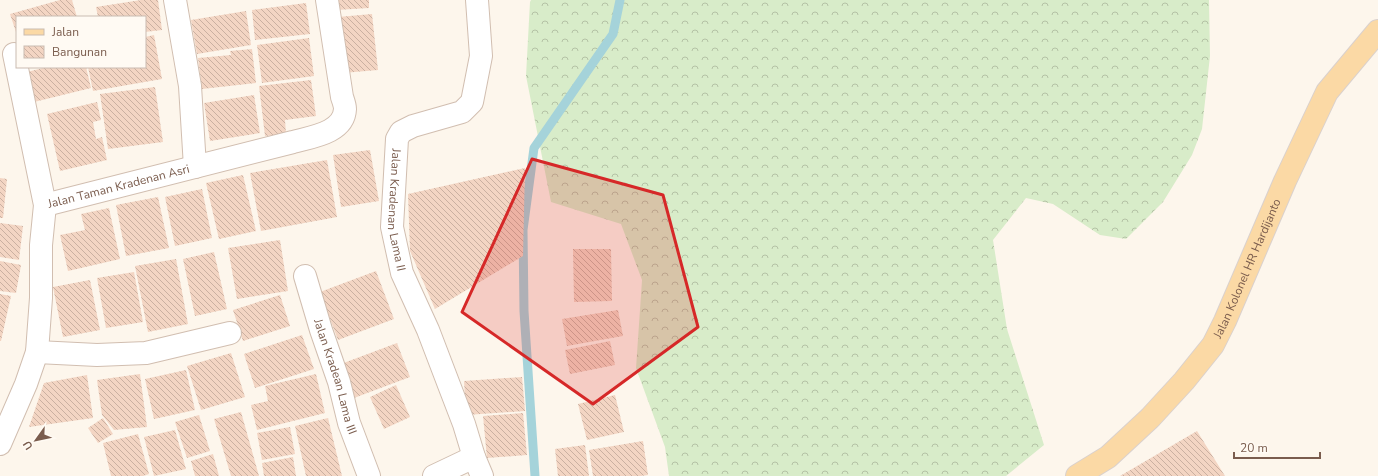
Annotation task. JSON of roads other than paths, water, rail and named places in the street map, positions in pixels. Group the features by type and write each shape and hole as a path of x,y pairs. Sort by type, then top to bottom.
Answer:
{"main road":[{"name":"Jalan Kolonel HR Hardijanto","path":"1077,476 1108,457 1150,418 1184,381 1213,345 1225,321 1285,181 1327,92 1378,31"}],"street":[{"name":"Jalan Taman Kradenan Asri","path":"175,0 190,86 195,167"},
{"name":"Jalan Taman Kradenan Asri","path":"0,444 26,384 37,352 42,298 41,245 45,205 293,142 332,130 342,120 345,108 327,0"},
{"name":"Jalan Kradenan Lama II","path":"434,476 478,466 464,424 428,330 402,273 392,227 397,139 401,132 413,126 462,112 472,102 481,56 477,0"},
{"path":"14,54 16,64"},
{"path":"17,68 45,205"},
{"name":"Jalan Kradean Lama III","path":"305,276 321,330 339,382 348,423 369,476"},
{"path":"37,352 96,355 146,353 230,333"}],"waterway":[{"path":"535,476 524,311 523,230 534,148 613,34 620,0"}]}
